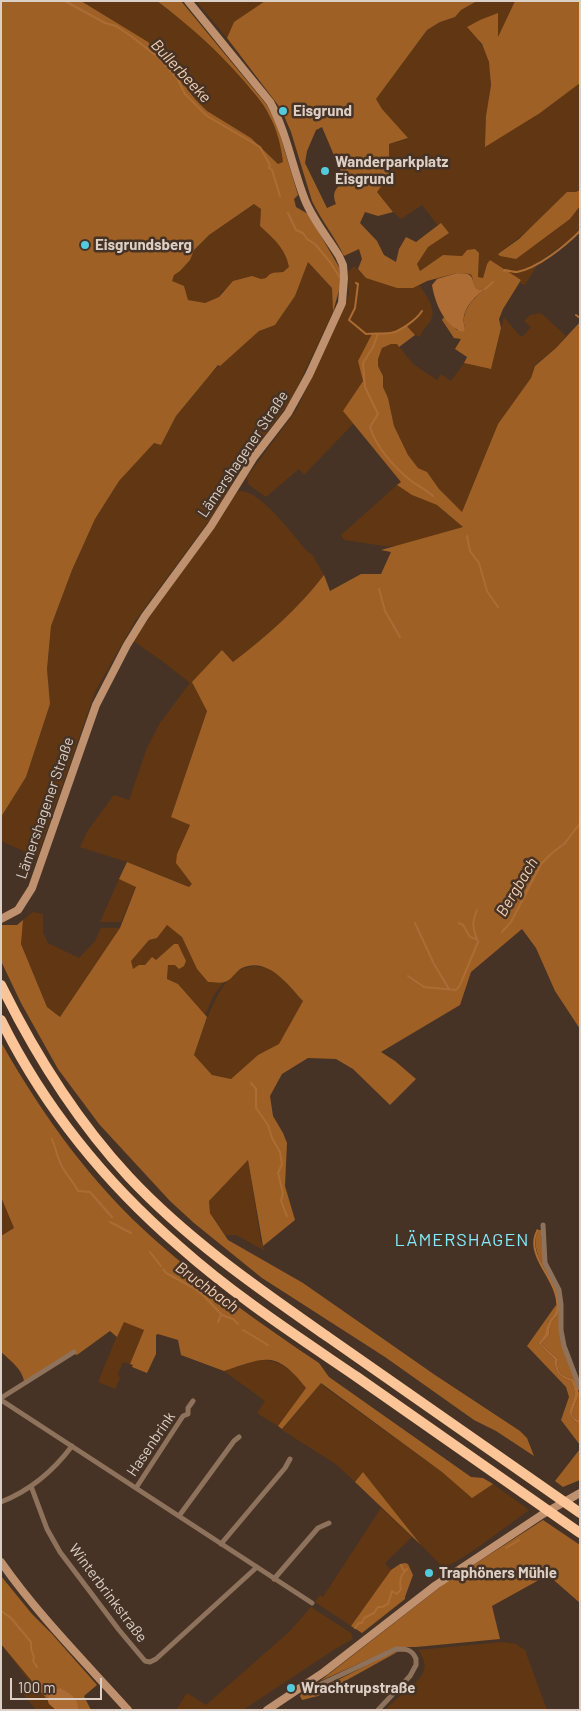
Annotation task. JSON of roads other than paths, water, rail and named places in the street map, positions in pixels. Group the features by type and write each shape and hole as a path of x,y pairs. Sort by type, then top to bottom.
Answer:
{"highway":[{"path":"1,985 24,1031 65,1098 128,1176 163,1211 226,1264 292,1313 580,1513"},
{"path":"1,1020 34,1078 62,1120 101,1169 180,1248 226,1285 580,1533"}],"main road":[{"name":"Lämershagener Straße","path":"1,919 18,910 32,888 94,711 127,645 145,616 211,526 254,457 293,406 338,313 344,294 344,278 339,256 306,202 286,137 275,111 270,102 188,1"},
{"path":"267,1710 310,1682 436,1585 580,1493"},
{"path":"1,1562 18,1587 36,1608 128,1710"}],"street":[{"path":"543,1225 545,1264 559,1290 561,1330 564,1346 580,1388"},
{"path":"74,1352 1,1399 312,1603"},
{"name":"Hasenbrink","path":"136,1488 183,1416 189,1415 188,1408 193,1401"},
{"path":"179,1516 234,1441 239,1437"},
{"path":"1,1502 31,1486 61,1459 72,1446"},
{"path":"221,1544 290,1459"},
{"name":"Winterbrinkstraße","path":"31,1486 47,1529 58,1548 119,1630 145,1661 150,1662 156,1659 257,1567"},
{"path":"274,1578 318,1528 329,1523"},
{"path":"310,1682 315,1686 319,1686 396,1649 405,1648 411,1651 416,1659 414,1671 378,1710"}],"waterway":[{"name":"Bullerbeeke","path":"65,1 105,23 116,26 131,36 159,58 177,78 185,94 207,116 260,147 270,165 269,168 272,170 280,196"},
{"name":"Bullerbeeke","path":"288,213 296,230 303,233 307,239 315,244 340,278"},
{"name":"Bullerbeeke","path":"504,271 517,272 534,266 559,250 580,231"},
{"name":"Bullerbeeke","path":"485,289 493,282"},
{"name":"Bullerbeeke","path":"356,283 358,284 355,308 349,320 366,334 390,333 399,330 422,311"},
{"name":"Bullerbeeke","path":"576,315 580,318"},
{"name":"Bullerbeeke","path":"378,334 373,347 363,363 365,387 378,414 370,427 381,449 392,463 410,480 433,496"},
{"name":"Bullerbeeke","path":"467,536 470,551 479,563 487,591 498,607"},
{"path":"379,589 385,611 400,637"},
{"name":"Bergbach","path":"502,932 511,922 541,864 565,843 580,823"},
{"name":"Bergbach","path":"408,976 424,987 456,990 460,985 478,942 473,926 477,910"},
{"path":"415,923 434,964 449,989"},
{"path":"459,923 463,925 470,937 476,939"},
{"path":"251,1083 256,1089 256,1108 268,1125 272,1138 280,1152 282,1164 278,1173 283,1193 281,1201 287,1216"},
{"name":"Bruchbach","path":"52,1139 62,1166 78,1191 90,1192 112,1217"},
{"name":"Bruchbach","path":"110,1222 131,1233"},
{"name":"Bruchbach","path":"150,1252 161,1266"},
{"name":"Bruchbach","path":"163,1269 166,1273 194,1288 222,1315 233,1319 238,1324"},
{"path":"218,1322 221,1315"},
{"name":"Bruchbach","path":"243,1330 268,1345"},
{"path":"506,1548 519,1540"},
{"name":"Bruchbach","path":"401,1565 404,1571"},
{"path":"355,1628 359,1623 362,1623 364,1618 374,1613 378,1607 388,1604 392,1591 397,1594 401,1589 401,1576 407,1569"},
{"path":"1,1611 11,1618 31,1642 33,1661 37,1667"}],"place":[{"name":"Eisgrund","path":"283,111"},
{"name":"Wanderparkplatz Eisgrund","path":"325,171"},
{"name":"Eisgrundsberg","path":"85,245"},
{"name":"Traphöners Mühle","path":"429,1573"},
{"name":"Wrachtrupstraße","path":"291,1688"}],"district":[{"name":"LÄMERSHAGEN","path":"462,1240"}]}
